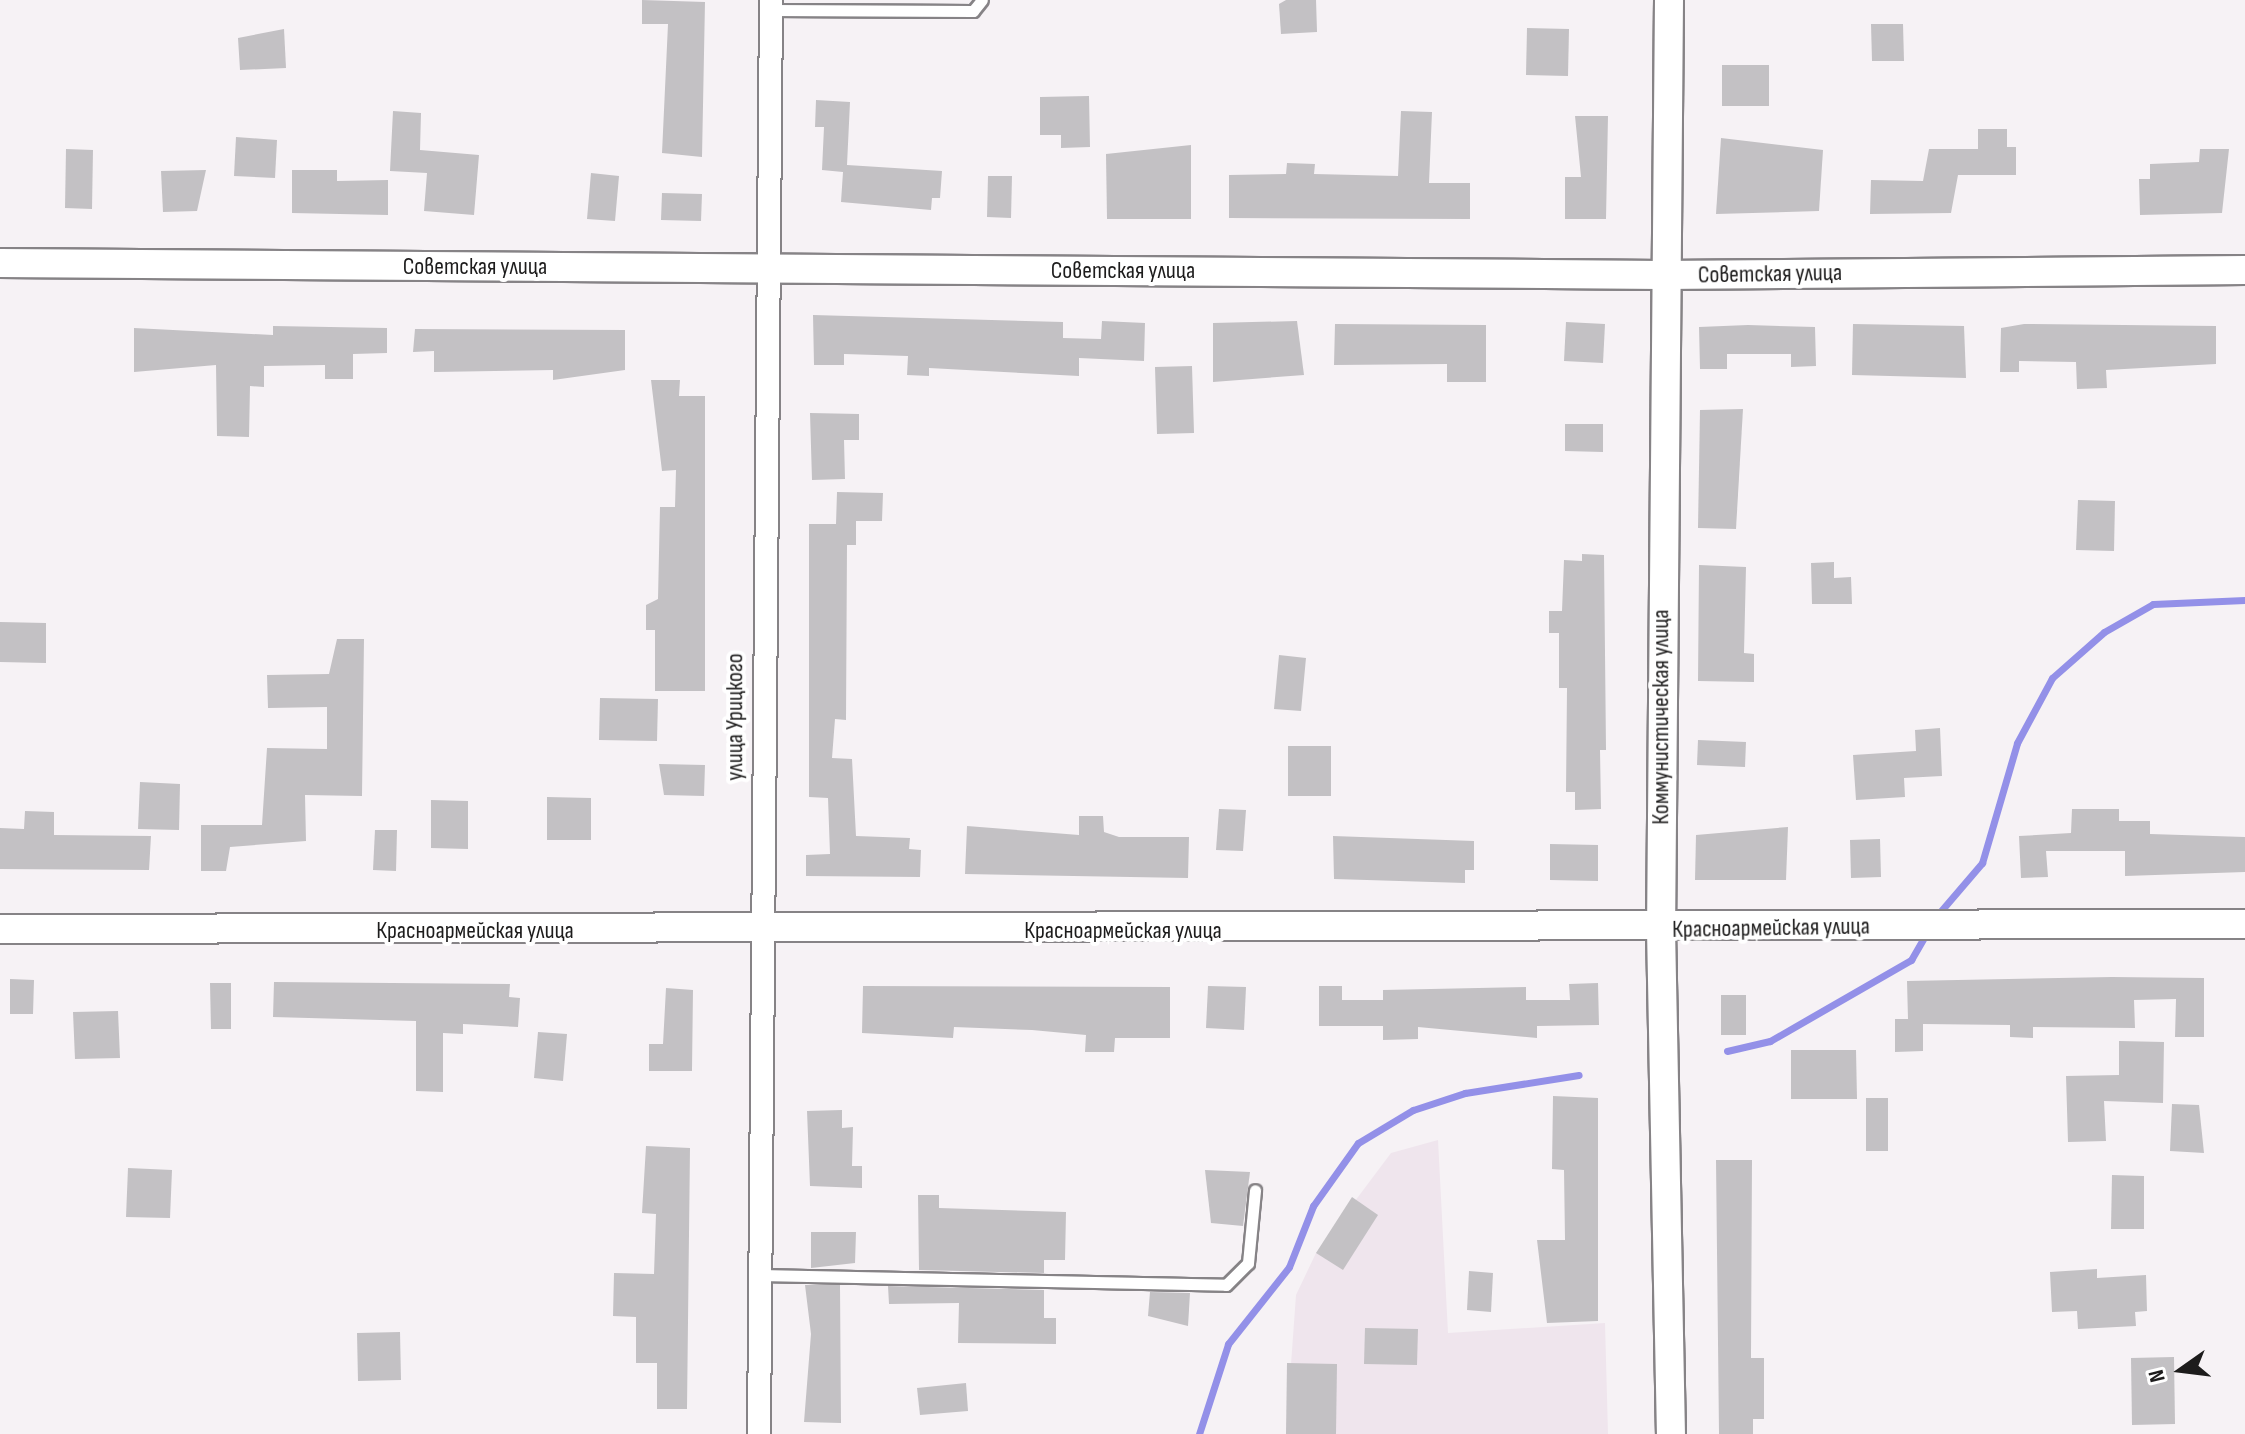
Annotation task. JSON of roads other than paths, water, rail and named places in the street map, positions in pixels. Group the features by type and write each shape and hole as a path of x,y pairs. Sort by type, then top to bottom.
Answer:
{"street":[{"name":"Коммунистическая улица","path":"1669,0 1662,275 1661,929 1671,1434"},
{"name":"улица Урицкого","path":"759,1434 770,5"},
{"name":"Советская улица","path":"0,263 1662,275 2245,270"},
{"name":"Красноармейская улица","path":"0,929 763,932 2245,924"}],"lane":[{"path":"770,5 973,11 982,0"},
{"path":"760,1275 1226,1285 1248,1263 1255,1190"}],"waterway":[{"path":"1934,919 1982,863 2017,743 2052,678 2104,632 2153,604 2245,600"},
{"path":"1727,1051 1770,1041 1911,960 1926,934"},
{"path":"1199,1434 1228,1344 1289,1267 1313,1206 1358,1143 1413,1110 1465,1093 1579,1075"}]}
